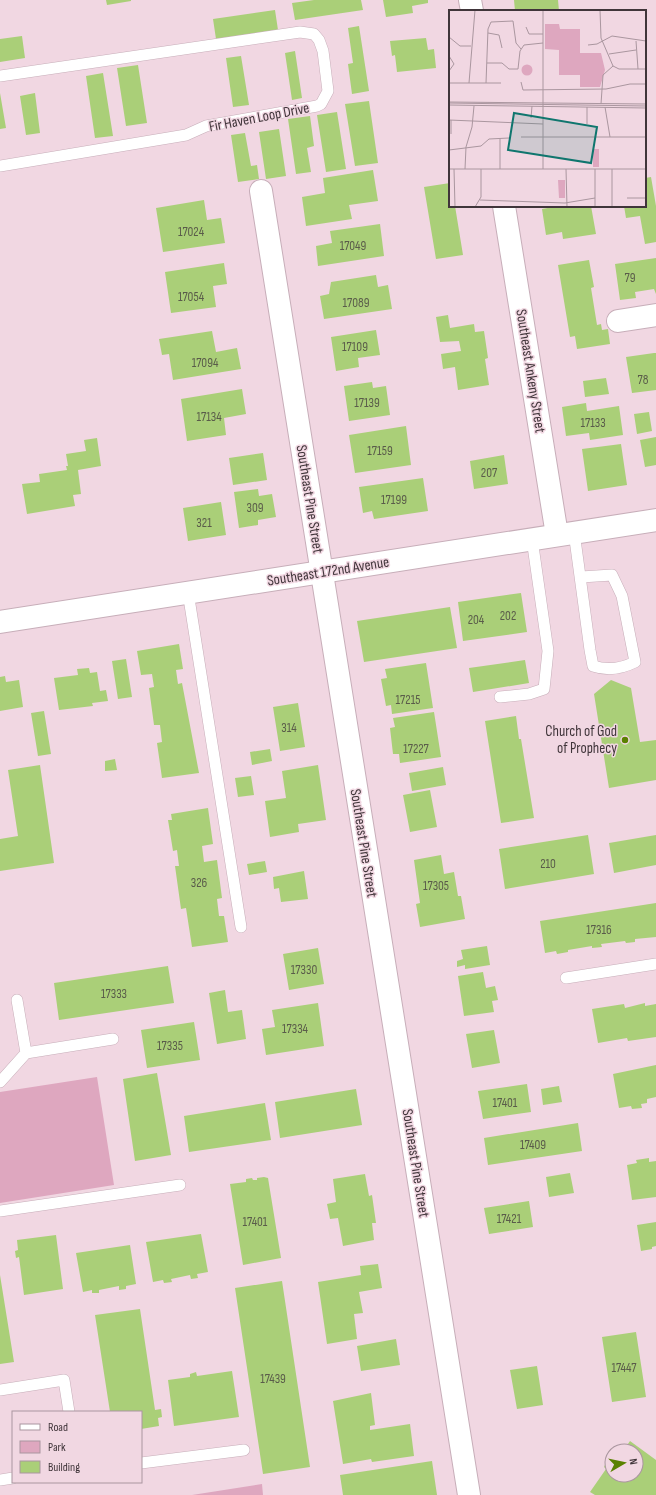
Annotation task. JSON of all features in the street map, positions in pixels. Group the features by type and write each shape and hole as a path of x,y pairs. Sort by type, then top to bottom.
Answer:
{"street":[{"path":"470,0 472,10"},
{"name":"Southeast Pine Street","path":"261,191 469,1495"},
{"name":"Southeast Ankeny Street","path":"504,207 566,534"},
{"path":"618,321 656,316"},
{"name":"Southeast 172nd Avenue","path":"0,622 656,520"}],"lane":[{"name":"Fir Haven Loop Drive","path":"0,76 300,32 314,34 319,40 329,85 325,98 317,106 206,126 186,135 0,166"},
{"path":"566,534 580,577 593,666 604,670 625,667 635,662 622,596 612,575 580,577"},
{"path":"500,697 529,694 544,689 548,651 532,539"},
{"path":"188,592 241,927"},
{"path":"566,978 656,964"},
{"path":"17,1000 26,1053"},
{"path":"0,1082 26,1053 113,1039"},
{"path":"0,1211 180,1185"},
{"path":"0,1390 64,1380 70,1411"},
{"path":"142,1463 244,1450"},
{"path":"0,1480 12,1478"}],"green space":[{"path":"97,1077 114,1185 0,1203 0,1092"},
{"path":"262,1484 263,1495 192,1495"}],"building":[{"path":"106,0 131,0 131,1 107,5"},
{"path":"314,0 361,0 363,10 295,20 292,3"},
{"path":"383,0 428,0 428,3 412,6 413,13 386,17"},
{"path":"514,0 558,0 559,10 515,10"},
{"path":"275,10 278,30 216,39 213,19"},
{"path":"359,26 369,91 352,94 348,64 353,63 348,28"},
{"path":"22,36 25,58 0,62 0,39"},
{"path":"426,38 428,50 434,49 436,68 397,72 395,55 392,56 390,41"},
{"path":"295,51 302,98 292,100 285,53"},
{"path":"241,56 249,105 233,107 226,58"},
{"path":"138,65 147,123 126,126 117,68"},
{"path":"103,73 113,136 95,138 86,76"},
{"path":"0,93 6,128 0,129"},
{"path":"35,93 40,133 26,135 20,96"},
{"path":"369,101 378,163 355,166 345,104"},
{"path":"337,112 346,169 326,172 317,115"},
{"path":"310,116 314,146 307,148 311,172 296,174 288,119"},
{"path":"279,129 286,176 266,179 259,132"},
{"path":"245,133 251,166 257,165 259,179 238,182 231,135"},
{"path":"373,170 378,201 349,205 352,219 306,226 302,197 325,193 323,178"},
{"path":"651,177 656,206 656,242 645,244 640,216 626,218 624,207 646,207 646,178"},
{"path":"449,183 449,207 455,207 463,255 436,259 424,187"},
{"path":"204,200 207,220 221,218 225,243 163,252 156,208"},
{"path":"553,207 591,207 596,234 563,239 562,232 546,235 542,209"},
{"path":"380,224 384,256 318,266 316,246 332,243 330,231"},
{"path":"656,258 656,294 654,289 635,292 636,298 620,300 615,264"},
{"path":"589,260 594,287 591,288 597,325 601,324 602,330 608,329 610,344 577,349 575,336 570,337 558,265"},
{"path":"224,263 227,284 213,286 216,307 171,313 165,272"},
{"path":"376,275 378,287 388,285 392,309 324,319 320,296 329,294 331,282"},
{"path":"448,315 450,328 474,324 475,332 484,331 488,358 485,359 489,385 458,390 455,367 443,369 441,354 461,351 459,341 440,342 436,317"},
{"path":"376,330 380,355 358,358 359,367 336,371 331,337"},
{"path":"212,331 216,352 237,348 241,369 173,380 169,354 162,355 159,339"},
{"path":"656,353 656,390 632,393 626,357"},
{"path":"606,378 609,394 585,397 583,381"},
{"path":"372,382 373,388 386,386 390,415 349,421 344,386"},
{"path":"242,389 246,414 224,418 226,435 187,441 181,399"},
{"path":"586,403 587,411 619,406 623,435 590,440 589,433 566,436 562,407"},
{"path":"649,412 652,431 637,434 634,414"},
{"path":"406,426 411,465 355,473 349,435"},
{"path":"656,437 656,465 645,467 640,440"},
{"path":"97,438 101,466 78,470 81,494 73,495 75,506 27,514 22,484 40,482 39,474 67,470 66,466 68,466 66,454 86,451 84,440"},
{"path":"621,444 627,485 588,491 582,449"},
{"path":"263,453 267,480 233,485 229,458"},
{"path":"504,455 508,484 474,489 470,461"},
{"path":"423,478 428,511 374,519 372,511 363,513 359,487"},
{"path":"258,489 259,496 272,494 276,517 258,520 258,525 239,528 234,492"},
{"path":"221,502 226,535 188,541 183,508"},
{"path":"521,593 527,632 463,641 458,602"},
{"path":"450,607 457,648 364,662 357,621"},
{"path":"179,644 183,669 176,670 178,684 182,683 199,773 162,778 157,743 162,742 160,725 154,725 149,688 154,687 152,674 141,675 137,651"},
{"path":"126,659 132,697 118,699 112,661"},
{"path":"525,660 529,683 473,692 469,668"},
{"path":"426,663 433,708 392,714 391,705 386,706 381,679 387,678 385,669"},
{"path":"89,668 90,673 97,672 100,691 106,690 108,701 92,703 93,706 59,710 54,678 78,675 77,669"},
{"path":"5,676 6,682 19,680 23,707 0,711 0,677"},
{"path":"611,680 631,688 640,742 656,740 656,780 609,788 594,694"},
{"path":"298,703 305,747 280,751 273,707"},
{"path":"44,711 51,754 38,756 31,713"},
{"path":"434,712 441,757 400,763 399,754 393,754 390,728 395,727 393,718"},
{"path":"516,716 534,818 501,823 485,721"},
{"path":"270,749 272,761 252,765 250,752"},
{"path":"115,759 117,770 105,771 105,761"},
{"path":"40,765 54,863 0,871 0,839 18,836 8,770"},
{"path":"318,765 326,820 298,824 299,832 270,837 265,801 286,798 282,771"},
{"path":"443,767 446,785 412,791 409,773"},
{"path":"251,776 254,795 238,797 235,778"},
{"path":"430,790 437,827 410,832 403,795"},
{"path":"208,808 213,844 202,846 204,862 217,860 222,898 217,899 219,916 224,916 228,942 192,947 186,908 181,909 175,866 179,866 177,850 173,851 168,820 172,820 171,814"},
{"path":"588,835 594,874 505,889 499,849"},
{"path":"656,835 656,865 614,873 609,843"},
{"path":"441,855 444,874 454,872 458,896 461,896 465,919 420,927 416,904 420,903 414,860"},
{"path":"265,861 267,872 249,875 247,864"},
{"path":"304,871 308,899 281,902 279,888 274,889 273,877"},
{"path":"656,903 656,937 635,939 635,942 626,943 625,941 601,944 602,947 592,948 592,946 568,950 568,952 557,954 556,951 545,953 540,921"},
{"path":"487,946 490,965 465,969 465,965 457,967 457,961 463,959 461,950"},
{"path":"318,948 324,984 289,990 283,954"},
{"path":"168,966 174,1003 59,1020 54,983"},
{"path":"483,972 486,988 495,986 498,1000 492,1001 494,1012 464,1016 458,976"},
{"path":"225,990 228,1012 242,1010 246,1039 217,1044 209,993"},
{"path":"318,1003 324,1046 266,1055 262,1029 275,1027 272,1010"},
{"path":"645,1003 645,1006 656,1004 656,1037 628,1041 627,1038 598,1043 592,1009 624,1004 625,1008"},
{"path":"194,1022 200,1060 147,1068 141,1030"},
{"path":"494,1030 500,1063 472,1068 466,1034"},
{"path":"656,1065 656,1097 647,1099 647,1103 641,1104 642,1108 632,1109 631,1106 619,1108 613,1074"},
{"path":"157,1073 171,1155 135,1161 123,1079"},
{"path":"527,1084 531,1112 483,1119 478,1091"},
{"path":"559,1086 562,1102 543,1105 541,1089"},
{"path":"356,1089 362,1125 280,1138 275,1102"},
{"path":"265,1103 271,1140 189,1152 184,1116"},
{"path":"578,1123 582,1151 488,1165 484,1138"},
{"path":"649,1158 649,1162 656,1161 656,1197 632,1200 627,1165 637,1163 636,1160"},
{"path":"570,1173 574,1193 549,1197 546,1177"},
{"path":"365,1174 369,1196 372,1195 376,1223 372,1223 374,1240 343,1246 338,1218 330,1219 327,1204 336,1202 333,1179"},
{"path":"252,1178 253,1180 257,1180 257,1178 268,1178 281,1258 243,1265 230,1184 246,1182 246,1179"},
{"path":"529,1201 533,1227 489,1234 484,1208"},
{"path":"656,1222 656,1246 652,1247 652,1249 641,1251 637,1225"},
{"path":"201,1234 208,1272 197,1274 198,1278 191,1279 190,1275 171,1279 172,1282 164,1283 163,1280 153,1282 146,1242"},
{"path":"56,1235 63,1289 24,1295 19,1257 16,1258 15,1251 18,1250 17,1240"},
{"path":"130,1245 136,1284 126,1286 126,1289 119,1290 119,1286 99,1290 99,1293 92,1293 92,1290 83,1292 76,1253"},
{"path":"378,1264 382,1288 359,1292 363,1313 354,1314 357,1339 327,1344 318,1282 361,1275 360,1266"},
{"path":"0,1275 14,1362 0,1364"},
{"path":"282,1281 310,1467 263,1474 235,1288"},
{"path":"140,1309 155,1410 161,1409 162,1417 158,1418 159,1426 142,1429 142,1411 110,1411 95,1315"},
{"path":"636,1332 646,1397 612,1402 602,1337"},
{"path":"396,1339 400,1365 361,1371 357,1346"},
{"path":"537,1366 543,1405 517,1409 510,1370"},
{"path":"232,1371 239,1417 174,1426 168,1380 190,1377 190,1374 196,1372 197,1376"},
{"path":"371,1393 375,1425 370,1426 370,1430 410,1424 414,1456 372,1462 371,1459 343,1464 333,1401"},
{"path":"644,1451 656,1460 656,1495 595,1495 590,1492 604,1472 604,1483 644,1483"},
{"path":"432,1461 437,1495 343,1495 340,1475"}],"place":[{"name":"Church of God of Prophecy","path":"625,740"}]}
